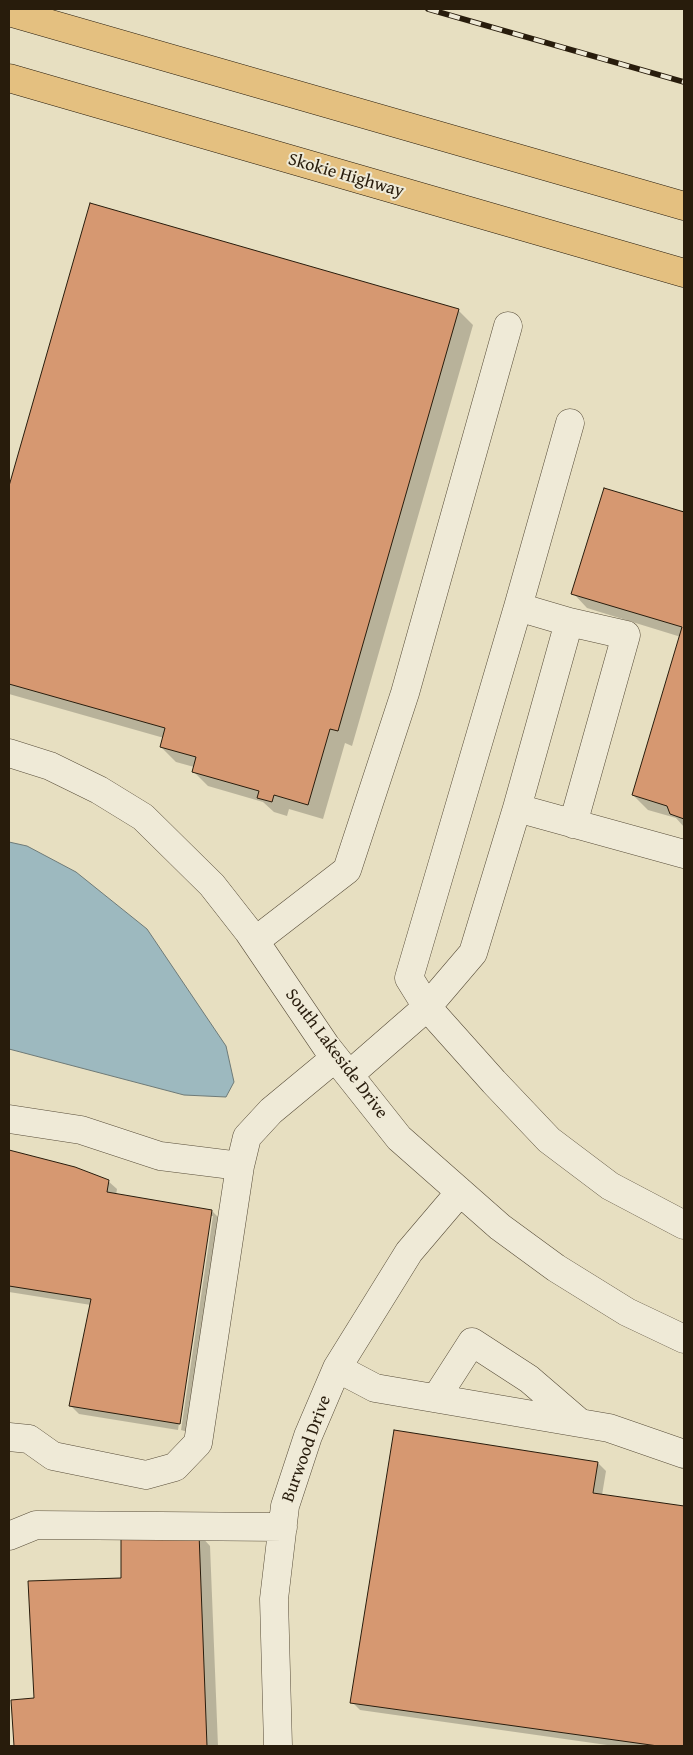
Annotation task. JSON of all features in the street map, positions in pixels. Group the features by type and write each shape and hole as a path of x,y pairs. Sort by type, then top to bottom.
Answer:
{"highway":[{"path":"9,12 684,206"},
{"name":"Skokie Highway","path":"9,78 684,273"}],"street":[{"path":"255,941 347,870 405,693 508,326"},
{"path":"570,423 409,978 427,1007 549,1140 610,1186 684,1225"},
{"path":"518,607 569,622 626,635 573,824"},
{"path":"9,1437 29,1439 52,1456 146,1475 175,1467 198,1443 240,1166 247,1137 271,1111 342,1066 427,1007 473,952 517,808 569,622"},
{"name":"South Lakeside Drive","path":"9,752 50,766 98,790 143,817 212,885 255,941 342,1066 399,1138 500,1227 556,1268 627,1312 684,1339"},
{"path":"517,808 684,854"},
{"path":"9,1119 81,1130 160,1156 240,1166"},
{"name":"Burwood Drive","path":"278,1746 274,1598 285,1506 308,1436 337,1368 409,1252 460,1192"},
{"path":"436,1398 472,1342 530,1379 580,1423"},
{"path":"337,1368 375,1388 609,1428 684,1454"},
{"path":"9,1536 36,1525 283,1527"}],"water":[{"path":"9,842 27,846 76,872 147,929 226,1046 234,1082 226,1097 184,1095 9,1049"}],"building":[{"path":"90,203 459,309 338,731 330,729 308,805 274,795 272,802 257,798 259,791 192,772 196,757 160,747 165,728 9,684 9,486"},
{"path":"604,488 684,512 684,819 670,814 667,806 632,795 682,627 571,594"},
{"path":"9,1150 75,1167 109,1180 107,1192 212,1210 180,1424 69,1406 91,1299 9,1286"},
{"path":"394,1430 598,1462 593,1493 684,1506 684,1746 658,1746 350,1703"},
{"path":"199,1533 207,1746 14,1746 11,1700 34,1698 28,1581 121,1578 121,1536"}],"railway":[{"path":"428,9 684,82"}]}
